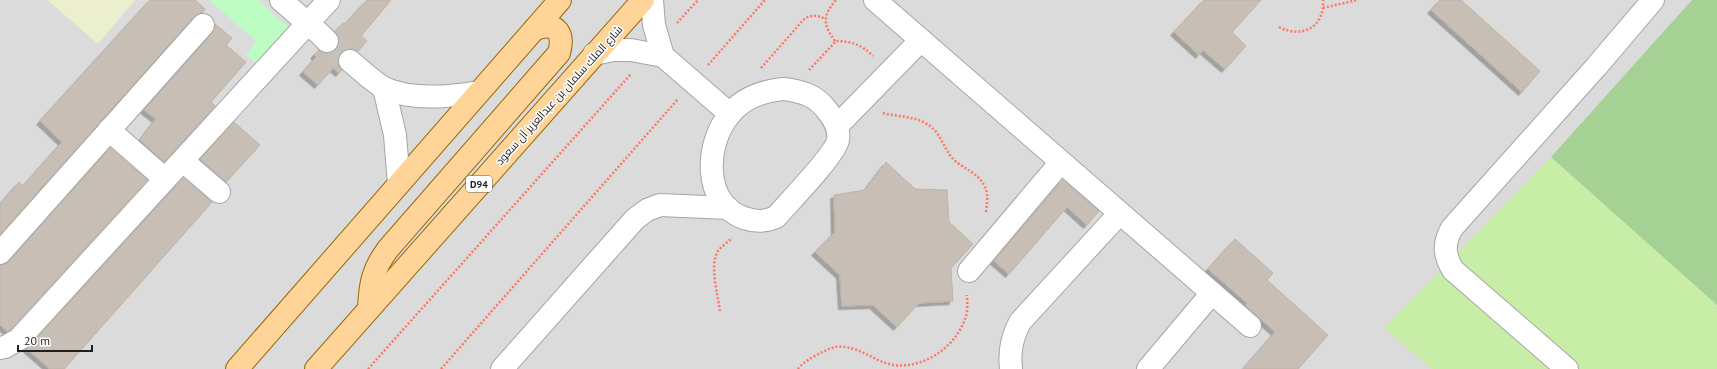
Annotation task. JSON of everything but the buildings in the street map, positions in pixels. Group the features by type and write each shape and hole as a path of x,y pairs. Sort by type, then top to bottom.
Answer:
{"main road":[{"path":"237,369 560,0"},
{"name":"شارع الملك سلمان بن عبدالعزيز آل سعود","path":"316,369 643,0"},
{"path":"369,308 372,276 388,249 559,52 562,43 560,34 553,27 544,26 535,29"}],"lane":[{"path":"281,0 308,23 327,42"},
{"path":"0,348 20,339 329,0"},
{"path":"652,0 657,51"},
{"path":"875,0 1250,326"},
{"path":"1567,369 1453,270 1447,260 1445,249 1446,238 1452,228 1591,73 1653,0"},
{"path":"0,252 203,25"},
{"path":"837,126 921,40"},
{"path":"594,54 613,50 657,51 730,114"},
{"path":"350,61 384,88 407,94 431,98 479,92"},
{"path":"384,88 395,135 399,184"},
{"path":"783,89 797,90 810,95 821,103 837,126 838,140 831,153 776,217 766,222 752,221 739,216 728,208 719,197 714,185 711,171 715,142 721,127 730,114 741,103 761,93 783,89"},
{"path":"109,130 165,179"},
{"path":"182,161 220,192"},
{"path":"970,271 1061,162"},
{"path":"502,369 635,218 647,210 660,205 728,208"},
{"path":"1011,369 1009,357 1012,339 1020,322 1120,213"},
{"path":"1148,369 1212,293"}],"path":[{"path":"368,369 657,51 698,0"},
{"path":"441,369 765,0"},
{"path":"836,0 827,12 825,18 827,30 836,42"},
{"path":"1279,27 1287,32 1297,32 1306,30 1315,25 1320,18 1323,8 1323,0"},
{"path":"1323,8 1357,0"},
{"path":"760,68 805,18 812,15 825,18"},
{"path":"808,71 836,42 845,41 856,44 869,51 890,72"},
{"path":"858,105 880,113 919,120 937,132 953,159 977,176 984,184 987,193 986,230 993,243"},
{"path":"720,311 714,268 715,260 722,246 752,221"},
{"path":"798,369 814,357 835,347 850,348 882,362 894,365 907,365 931,358 943,350 953,340 961,328 966,314 970,271"}],"shaded area":[{"path":"0,0 1717,0 1717,369 0,369"}],"green space":[{"path":"47,0 135,0 98,44"},
{"path":"209,0 258,0 301,39 269,73 246,55 256,41"},
{"path":"1692,0 1717,0 1717,305 1551,157"},
{"path":"1551,157 1717,305 1717,369 1432,369 1384,328"}],"tunnel":[{"path":"327,41 350,61"}]}
